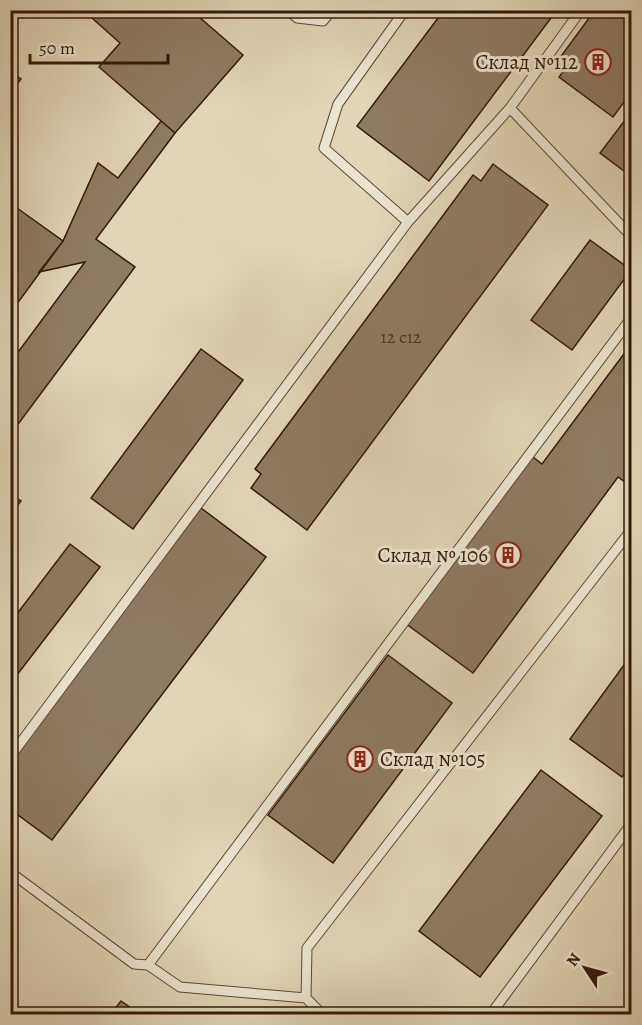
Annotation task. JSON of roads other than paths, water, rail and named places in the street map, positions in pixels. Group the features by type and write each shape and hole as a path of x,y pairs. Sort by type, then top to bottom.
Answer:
{"lane":[{"path":"288,10 297,18 323,21 332,10"},
{"path":"405,10 338,104 324,148 408,222"},
{"path":"10,757 408,222 510,108 581,10"},
{"path":"510,108 632,237"},
{"path":"148,965 632,316"},
{"path":"306,998 307,948 632,529"},
{"path":"491,1014 632,823"},
{"path":"10,872 134,964 148,965 180,987 306,998 322,1014"}],"place":[{"name":"Склад №112","path":"598,62"},
{"name":"Склад № 106","path":"508,555"},
{"name":"Склад №105","path":"360,759"}]}
